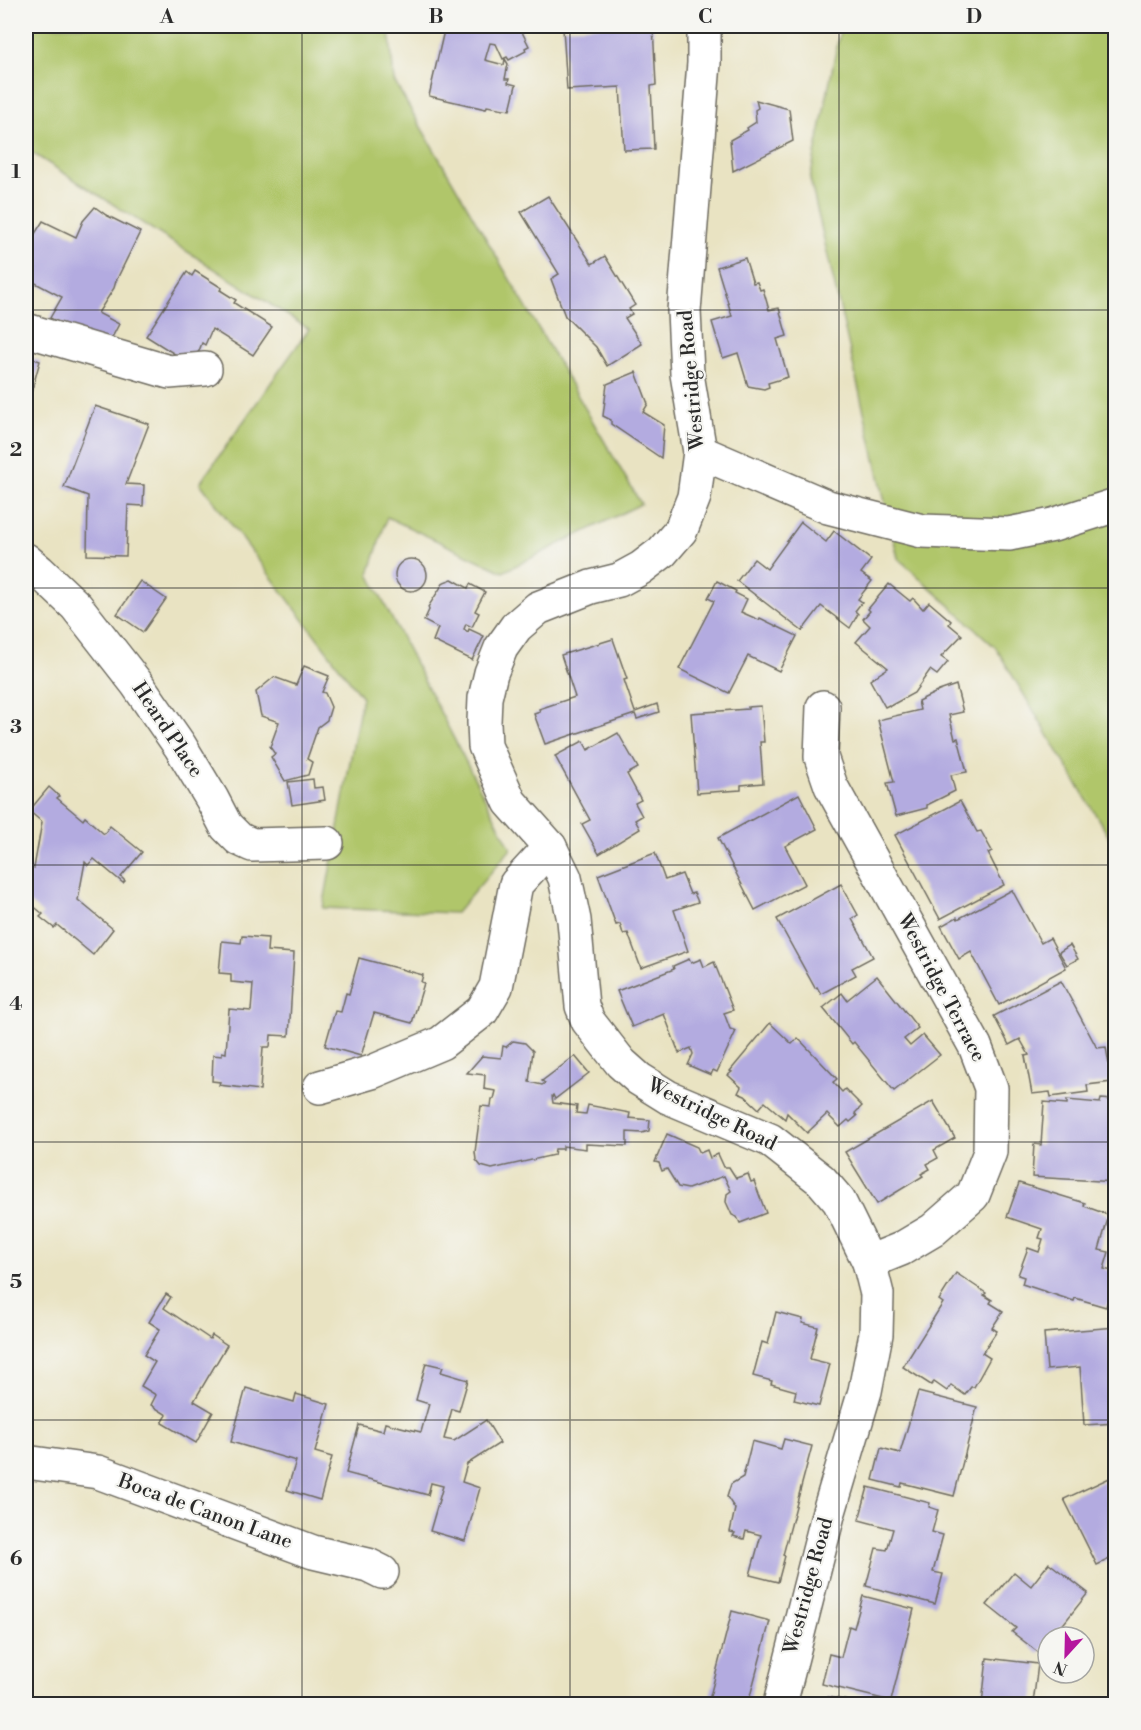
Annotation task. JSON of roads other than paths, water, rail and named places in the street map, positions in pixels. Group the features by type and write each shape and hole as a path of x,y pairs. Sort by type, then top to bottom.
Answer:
{"street":[{"name":"Westridge Road","path":"704,26 704,63 684,311 687,374 700,452 694,497 681,530 662,552 641,568 619,580 591,587 538,609 516,627 501,648 491,673 485,698 485,746 510,802 550,847 565,878 574,920 582,1006 588,1021 604,1043 639,1079 668,1097 770,1140 821,1180 839,1201 869,1262 877,1294 876,1334 865,1391 828,1515 780,1704"},
{"path":"26,330 169,372 205,369"},
{"path":"700,452 828,507 922,531 1009,534 1053,525 1116,505"},
{"name":"Heard Place","path":"26,560 76,606 137,684 180,746 226,826 239,839 252,845 327,843"},
{"name":"Westridge Terrace","path":"823,707 821,757 831,786 975,1046 991,1088 990,1152 973,1195 933,1230 901,1249 869,1262"},
{"path":"320,1087 372,1072 441,1043 482,1011 496,987 516,884 550,847"},
{"name":"Boca de Canon Lane","path":"26,1462 98,1472 313,1552 368,1566 382,1572"}]}
